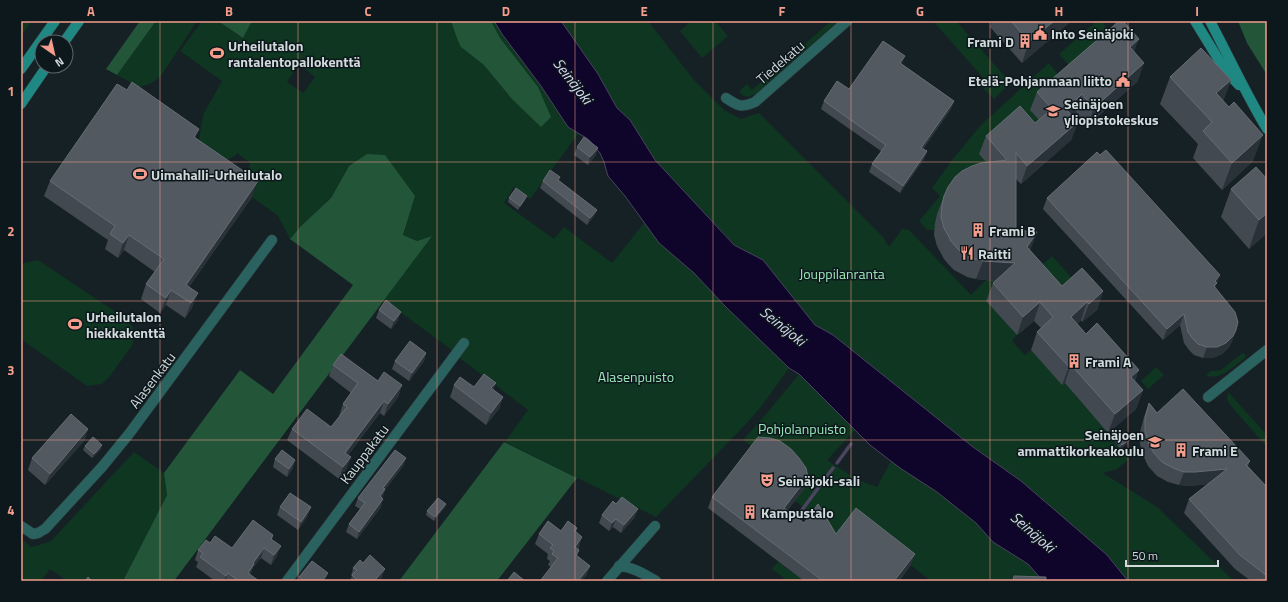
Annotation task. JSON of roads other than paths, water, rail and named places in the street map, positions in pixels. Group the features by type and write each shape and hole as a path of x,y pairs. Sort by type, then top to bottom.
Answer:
{"main road":[{"path":"21,70 55,21"},
{"path":"70,34 79,21"},
{"path":"1195,21 1226,70 1246,94"},
{"path":"1210,21 1234,65 1246,94 1267,129"},
{"path":"21,104 42,74"}],"street":[{"name":"Tiedekatu","path":"726,98 736,105 745,106 755,102 847,21"},
{"name":"Alasenkatu","path":"21,526 33,534 45,529 102,467 129,434 272,240"},
{"name":"Kauppakatu","path":"287,581 464,343"},
{"path":"1208,397 1267,350"},
{"path":"607,581 655,526"},
{"path":"619,566 638,570 656,581"}],"water":[{"name":"Seinäjoki","path":"494,21 561,21 598,74 617,108 630,120 655,160 734,245 763,260 815,325 833,335 973,447 1021,481 1107,555 1128,581 1043,581 1028,564 993,542 976,523 937,492 900,468 870,445 799,374 789,368 725,306 694,273 659,243 625,196 608,176 600,153 588,139 568,127 541,86"}],"waterway":[{"path":"837,463 851,444"},
{"path":"799,514 833,468"}],"place":[{"name":"Into Seinäjoki","path":"1040,33"},
{"name":"Frami D","path":"1025,41"},
{"name":"Urheilutalon rantalentopallokenttä","path":"217,53"},
{"name":"Etelä-Pohjanmaan liitto","path":"1123,80"},
{"name":"Seinäjoen yliopistokeskus","path":"1053,111"},
{"name":"Uimahalli-Urheilutalo","path":"140,174"},
{"name":"Frami B","path":"978,230"},
{"name":"Raitti","path":"967,253"},
{"name":"Urheilutalon hiekkakenttä","path":"75,324"},
{"name":"Frami A","path":"1074,361"},
{"name":"Seinäjoen ammattikorkeakoulu","path":"1155,442"},
{"name":"Frami E","path":"1181,450"},
{"name":"Seinäjoki-sali","path":"767,480"},
{"name":"Kampustalo","path":"750,512"}],"park label":[{"name":"Jouppilanranta","path":"842,273"},
{"name":"Alasenpuisto","path":"636,376"},
{"name":"Pohjolanpuisto","path":"802,428"}]}
